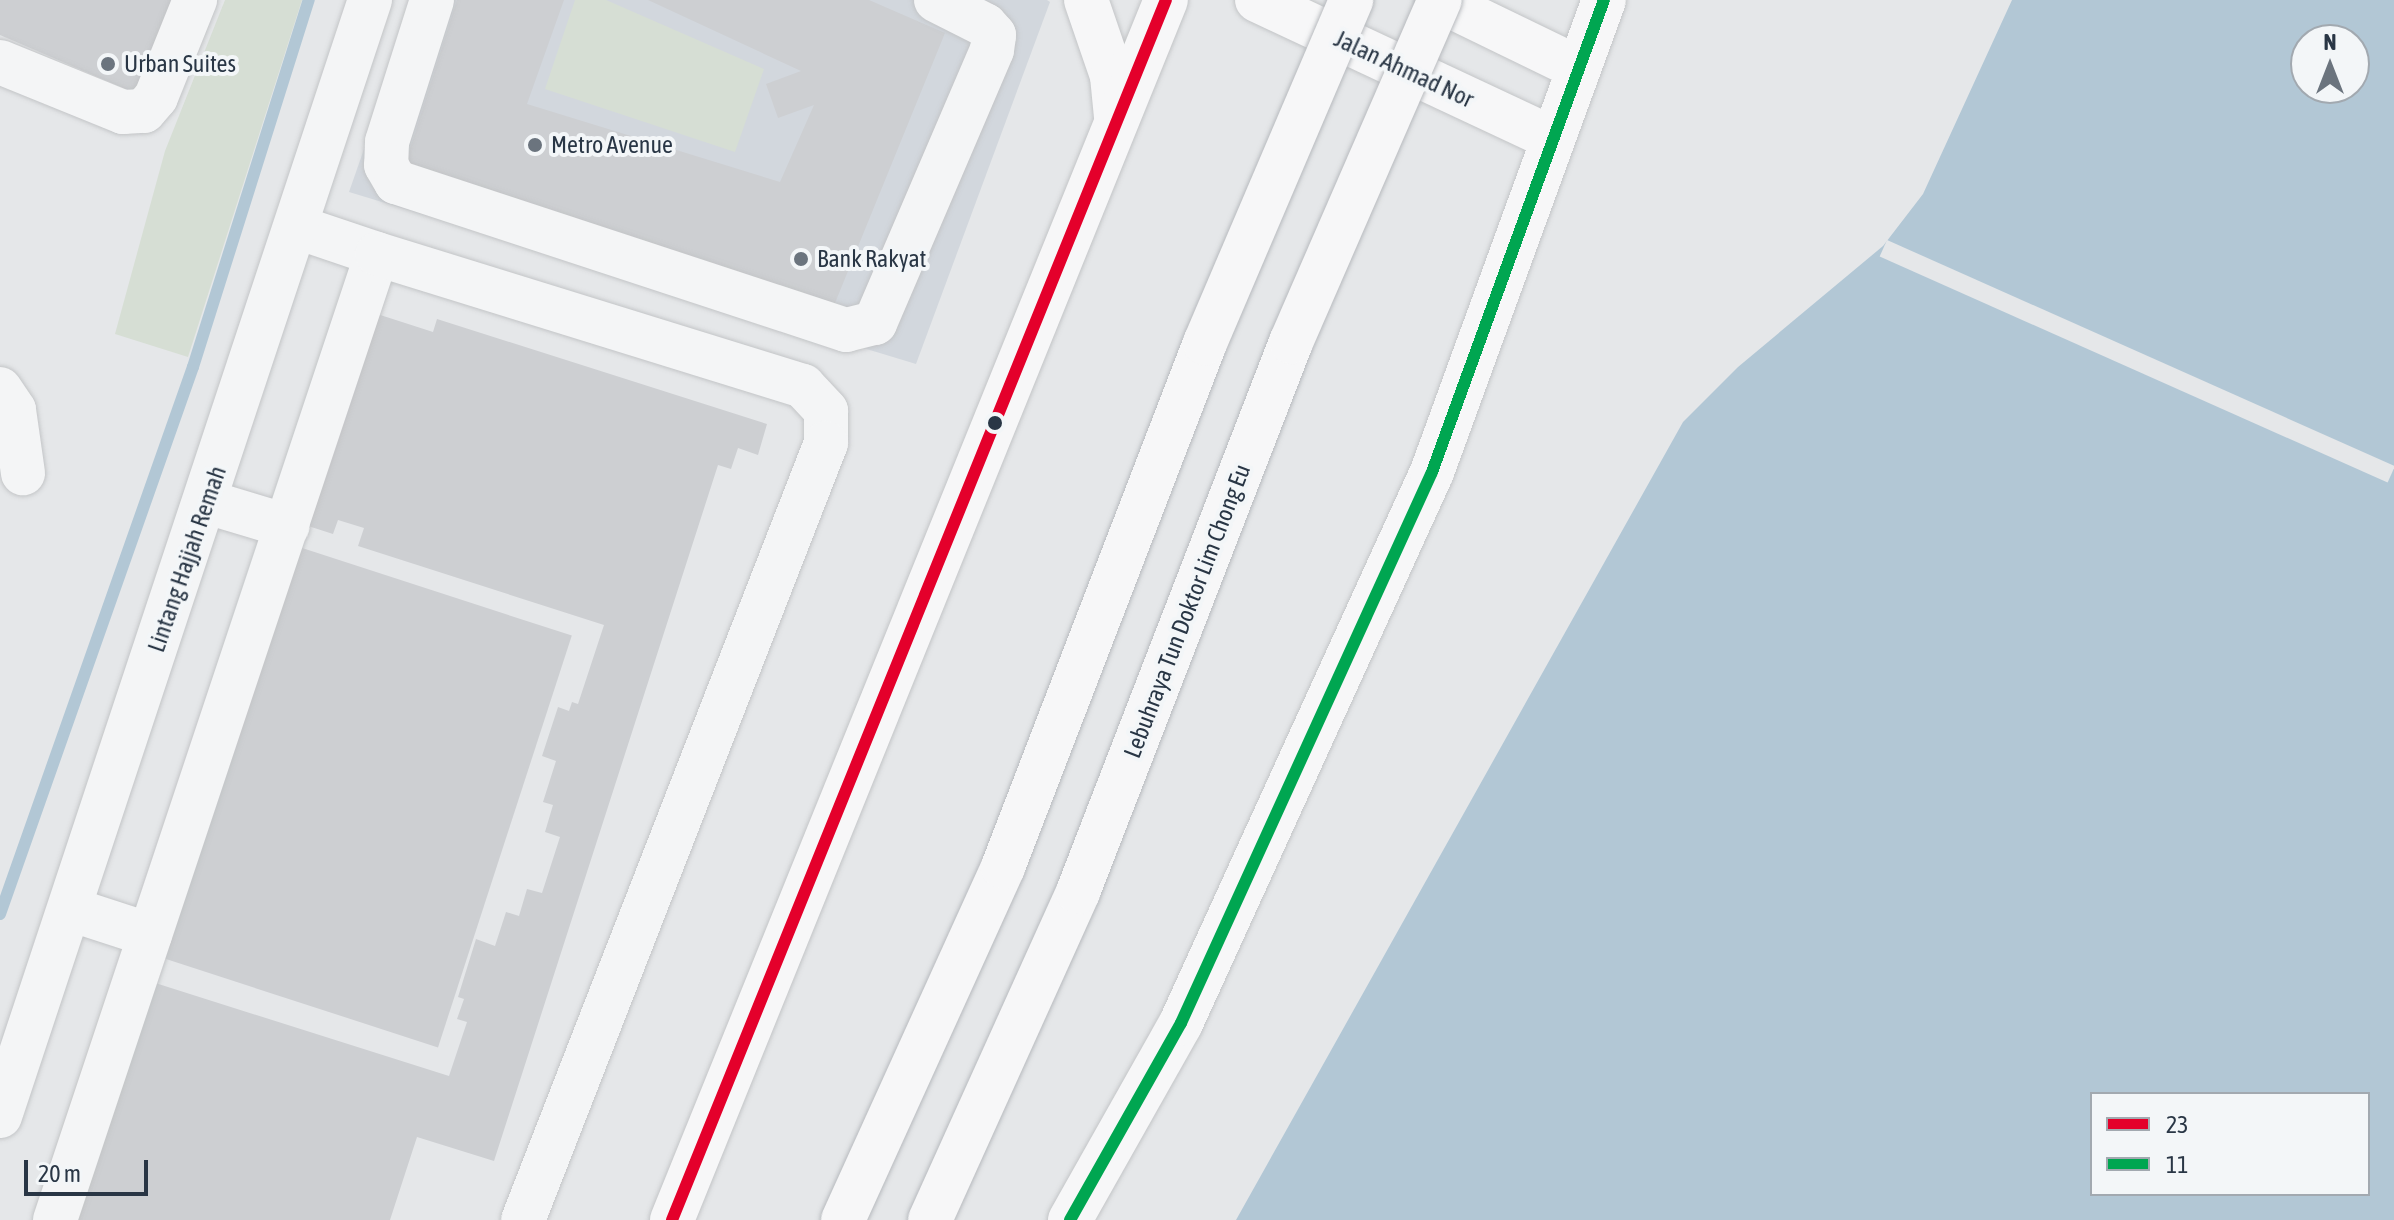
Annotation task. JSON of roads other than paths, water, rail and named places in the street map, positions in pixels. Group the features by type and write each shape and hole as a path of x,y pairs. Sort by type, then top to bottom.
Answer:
{"main road":[{"path":"1086,0 1112,76 1116,117"},
{"path":"672,1220 1078,227 1116,117 1166,0"},
{"name":"Jalan Ahmad Nor","path":"1257,0 1552,138"},
{"path":"843,1220 1003,867 1205,343 1351,0"},
{"path":"1439,0 1578,68"},
{"name":"Lebuhraya Tun Doktor Lim Chong Eu","path":"930,1220 1078,892 1291,342 1439,0"},
{"path":"1070,1220 1181,1023 1312,743 1432,472 1604,0"}],"street":[{"path":"0,62 123,112 144,111 156,97 195,0"},
{"name":"Lintang Hajjah Remah","path":"0,1116 207,502 370,0"},
{"path":"432,0 387,142 386,165 396,182 846,330 862,330 875,323 992,50 994,35 985,25 936,0"},
{"path":"297,227 803,386 826,411 826,443 523,1220"},
{"path":"55,1220 377,254"},
{"path":"0,389 14,410 23,473"},
{"path":"207,502 287,526"},
{"path":"70,909 150,935"}],"water":[{"path":"2012,0 2394,0 2394,1220 1236,1220 1683,422 1738,367 1883,246 1923,194"}],"waterway":[{"path":"0,914 193,367 309,0"}],"place":[{"name":"Urban Suites","path":"108,64"},
{"name":"Metro Avenue","path":"535,145"},
{"name":"Bank Rakyat","path":"801,259"}]}
